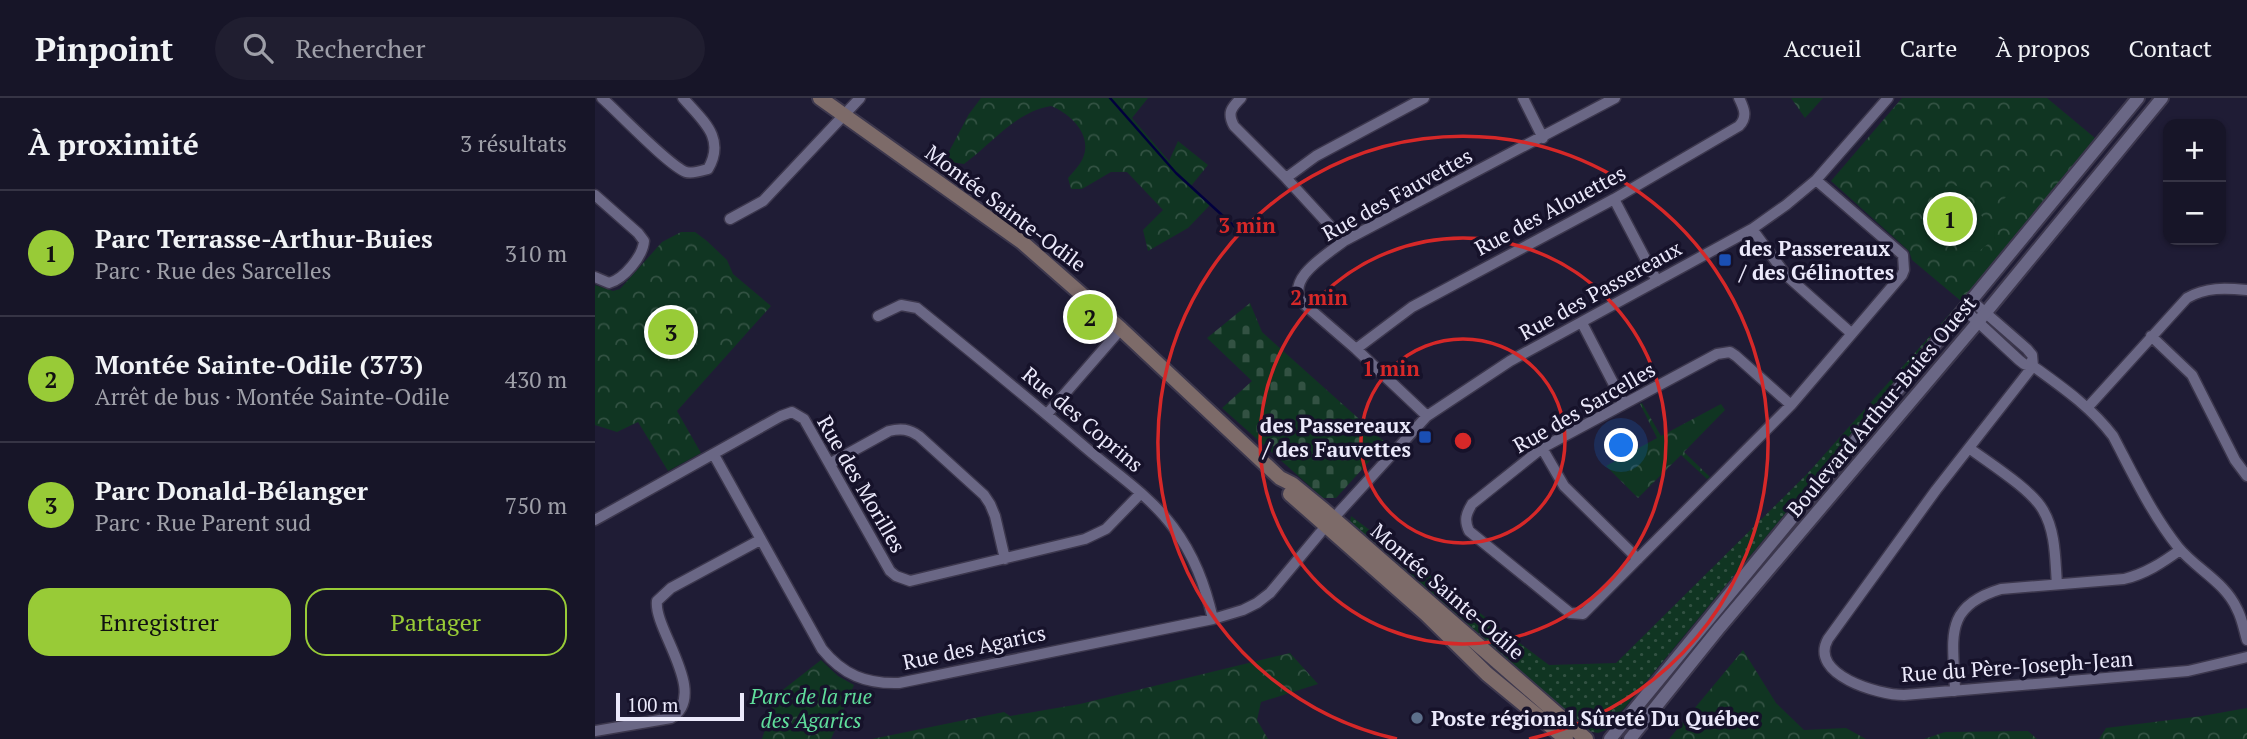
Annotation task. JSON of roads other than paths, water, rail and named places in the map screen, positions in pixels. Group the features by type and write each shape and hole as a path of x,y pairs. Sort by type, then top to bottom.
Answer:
{"main road":[{"name":"Montée Sainte-Odile","path":"820,98 1022,242 1121,329 1280,478 1287,492 1330,522 1586,739"},
{"name":"Montée Sainte-Odile","path":"1330,522 1487,674 1566,739"}],"street":[{"path":"602,98 672,163 687,172 708,169 716,149 715,139 683,98"},
{"path":"730,219 762,201 860,98"},
{"path":"1241,98 1230,111 1229,118 1234,127 1344,240"},
{"path":"1286,178 1317,156 1424,98"},
{"path":"1523,98 1543,138"},
{"name":"Rue des Fauvettes","path":"1427,415 1298,298 1302,278 1344,240 1615,98"},
{"name":"Rue des Alouettes","path":"1356,349 1412,307 1614,199 1739,126 1743,122 1745,112 1739,98"},
{"name":"Rue des Passereaux","path":"1330,522 1427,415 1510,361 1752,229 1816,180 1888,98"},
{"name":"Boulevard Arthur-Buies Ouest","path":"1610,739 2138,98"},
{"name":"Boulevard Arthur-Buies Ouest","path":"1630,739 1720,627 2162,98"},
{"name":"Rue des Sarcelles","path":"1791,405 1730,352 1717,354 1542,448 1472,504 1465,522 1469,531 1570,613 1583,614 1791,405 1902,275 1903,255 1816,180"},
{"path":"595,195 638,233 644,242 643,252 616,281 609,283 595,277"},
{"path":"1614,199 1657,281"},
{"path":"1752,229 1786,275 1851,333"},
{"path":"2088,407 2187,298 2195,293 2215,289 2247,290"},
{"name":"Rue des Coprins","path":"878,316 901,305 917,308 1048,413 1140,493 1164,515 1185,544 1204,584 1213,619"},
{"path":"1968,305 2024,364 2033,366 2088,407 2113,436 2150,509 2180,550 2229,595 2237,609 2247,640"},
{"path":"1582,323 1625,404"},
{"path":"1048,413 1121,329"},
{"path":"2151,335 2192,375 2235,460 2247,476"},
{"name":"Rue du Père-Joseph-Jean","path":"2033,366 1969,447 1828,639 1824,652 1826,662 1864,688 1893,695 2188,671 2247,656"},
{"name":"Rue des Morilles","path":"595,520 792,412 804,419 890,571 896,576 917,581 1096,534 1112,523 1140,493"},
{"path":"831,463 889,432 910,430 984,495 995,516 1005,559"},
{"path":"1969,447 2035,499 2043,510 2050,527 2057,584"},
{"path":"1542,448 1564,485 1639,559"},
{"name":"Rue des Agarics","path":"714,454 822,649 845,672 869,681 899,683 1213,619 1243,610 1270,593 1330,522"},
{"path":"595,731 661,720 679,713 684,705 682,681 675,650 657,615 657,601 671,588 760,540"},
{"path":"1955,691 1953,634 1962,611 1972,601 2001,589 2124,579 2136,576 2180,550"}],"waterway":[{"path":"1110,98 1176,173 1235,227"}],"place":[{"name":"Parc Terrasse-Arthur-Buies","path":"1950,219"},
{"name":"des Passereaux / des Gélinottes","path":"1725,260"},
{"name":"Montée Sainte-Odile (373)","path":"1090,317"},
{"name":"Parc Donald-Bélanger","path":"671,332"},
{"name":"des Passereaux / des Fauvettes","path":"1425,437"},
{"name":"Poste régional Sûreté Du Québec","path":"1417,718"}],"park label":[{"name":"Parc de la rue des Agarics","path":"811,708"}]}
